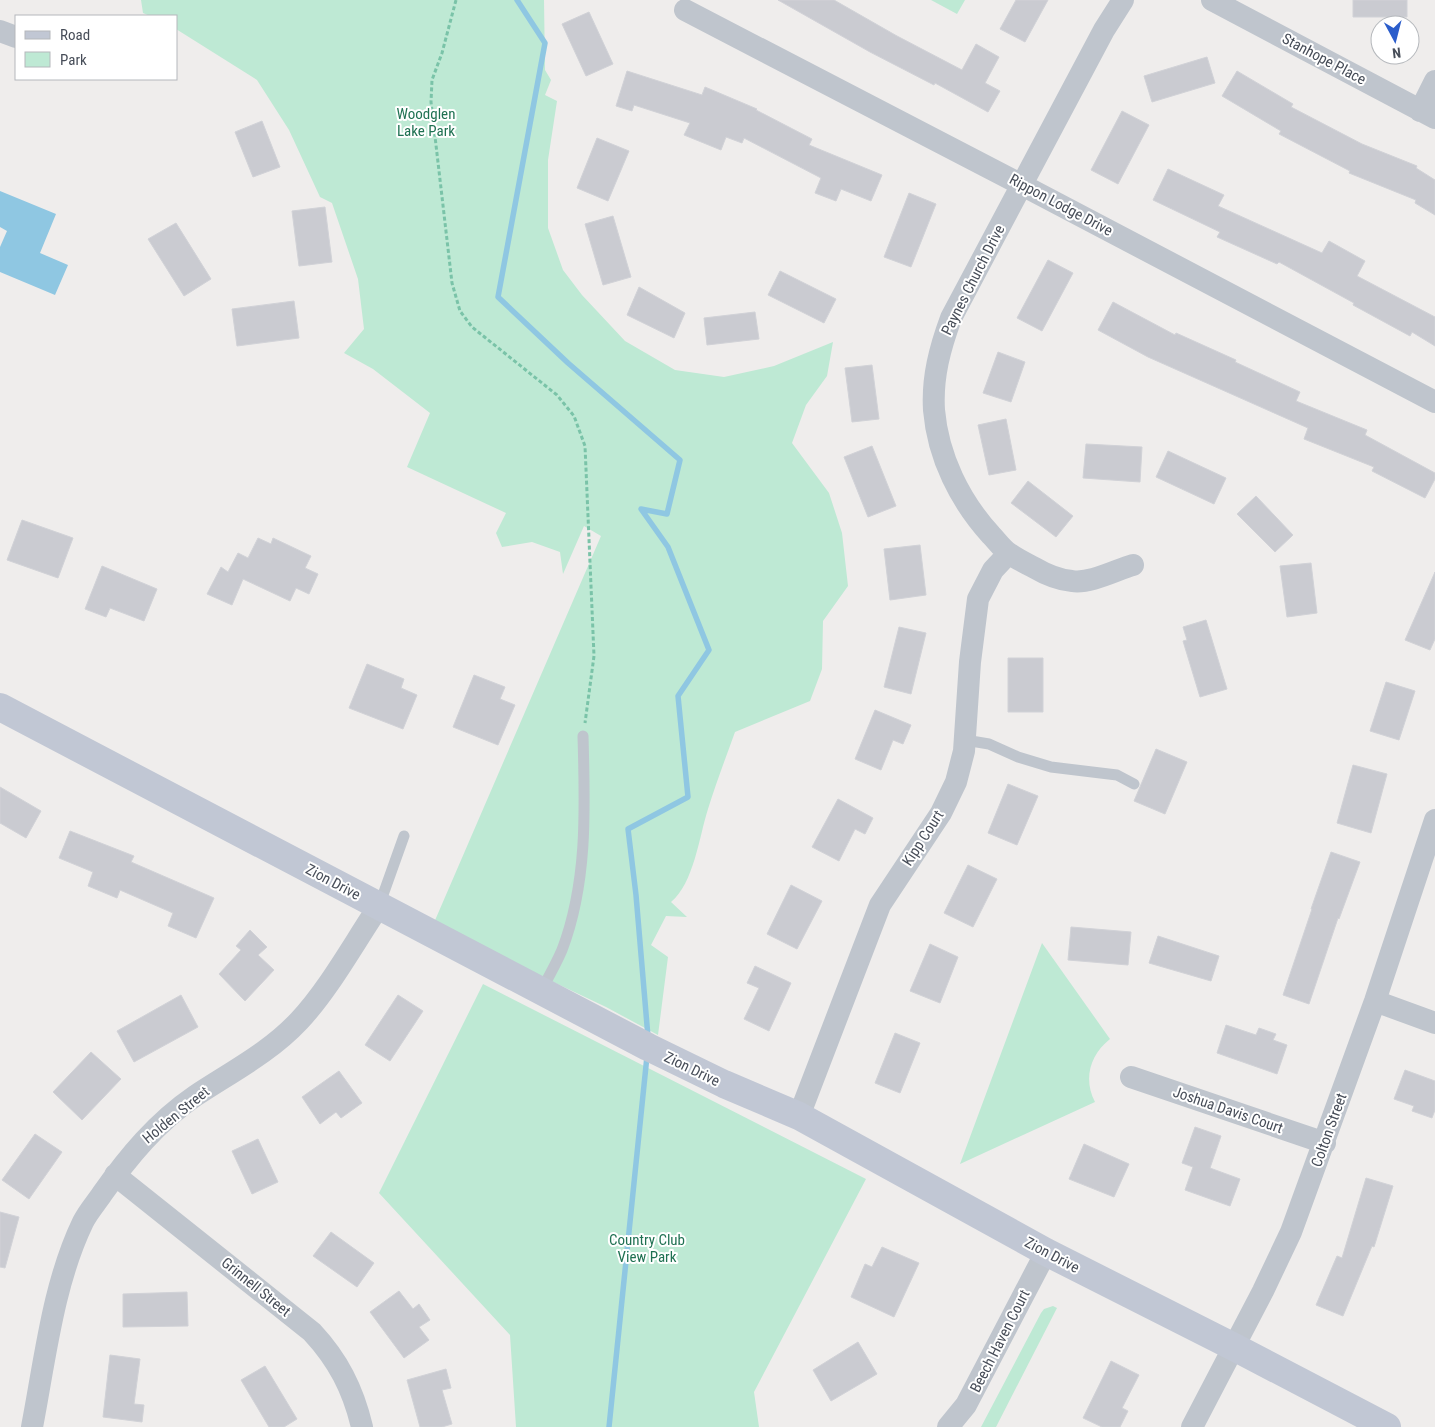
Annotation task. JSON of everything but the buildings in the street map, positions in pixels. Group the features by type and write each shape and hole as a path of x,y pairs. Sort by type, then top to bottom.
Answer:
{"main road":[{"name":"Zion Drive","path":"0,706 541,991 724,1084 799,1116 1046,1252 1234,1347 1386,1427"}],"street":[{"name":"Paynes Church Drive","path":"1122,0 1104,30 951,318 940,347 934,377 934,410 937,428 952,478 976,518 1008,554 1047,575 1072,582 1087,580 1133,564"},
{"name":"Stanhope Place","path":"1212,0 1427,114"},
{"name":"Rippon Lodge Drive","path":"686,5 1435,402"},
{"path":"0,31 15,37"},
{"path":"1427,114 1435,80"},
{"name":"Kipp Court","path":"799,1116 880,905 944,805 956,782 964,751 970,662 978,598 993,570 1008,554"},
{"name":"Colton Street","path":"1192,1427 1263,1291 1291,1232 1325,1143 1375,1001 1435,820"},
{"name":"Holden Street","path":"32,1427 58,1291 83,1221 115,1175 140,1144 164,1121 194,1097 259,1056 299,1021 329,982 379,906"},
{"path":"1375,1001 1435,1023"},
{"name":"Joshua Davis Court","path":"1131,1077 1325,1143"},
{"name":"Grinnell Street","path":"115,1175 312,1332 340,1368 356,1404 362,1427"},
{"name":"Beech Haven Court","path":"948,1427 966,1405 1046,1252"}],"lane":[{"path":"541,991 562,950 571,919 581,870 585,794 583,736"},
{"path":"965,740 989,744 1018,757 1051,766 1117,775 1134,784"},
{"path":"379,906 404,836"}],"path":[{"path":"456,0 442,53 432,80 431,102 452,283 460,311 472,327 557,394 574,416 585,446 594,656 583,736"}],"green space":[{"name":"Woodglen Lake Park","path":"141,0 544,0 545,70 551,80 545,95 557,101 548,160 548,228 563,270 582,295 625,341 675,370 724,377 774,366 833,342 827,376 806,405 792,443 829,493 842,533 848,586 823,621 822,669 810,701 735,732 711,799 695,859 679,894 671,902 687,917 666,916 651,945 668,957 658,1035 606,1007 433,925 601,536 584,526 563,574 560,552 532,542 502,547 496,533 506,513 407,467 430,413 373,369 344,353 364,329 358,279 332,203 320,197 289,130 257,80 178,30 178,15 148,15 143,13"},
{"path":"931,0 965,0 957,14"},
{"path":"1042,943 1110,1039 1098,1052 1090,1068 1089,1085 1095,1102 960,1164"},
{"name":"Country Club View Park","path":"483,984 866,1179 754,1392 759,1427 516,1427 510,1335 379,1193"},
{"path":"1053,1306 1057,1308 996,1427 981,1427 1041,1313 1044,1309"}],"water":[{"path":"0,191 56,214 40,253 68,265 55,295 0,272 0,247 7,231 0,227"}],"waterway":[{"path":"517,0 545,43 498,297 568,363 680,460 667,514 641,509 668,547 709,650 678,696 688,797 628,829 636,895 648,1037"},
{"path":"609,1427 647,1056"}]}
